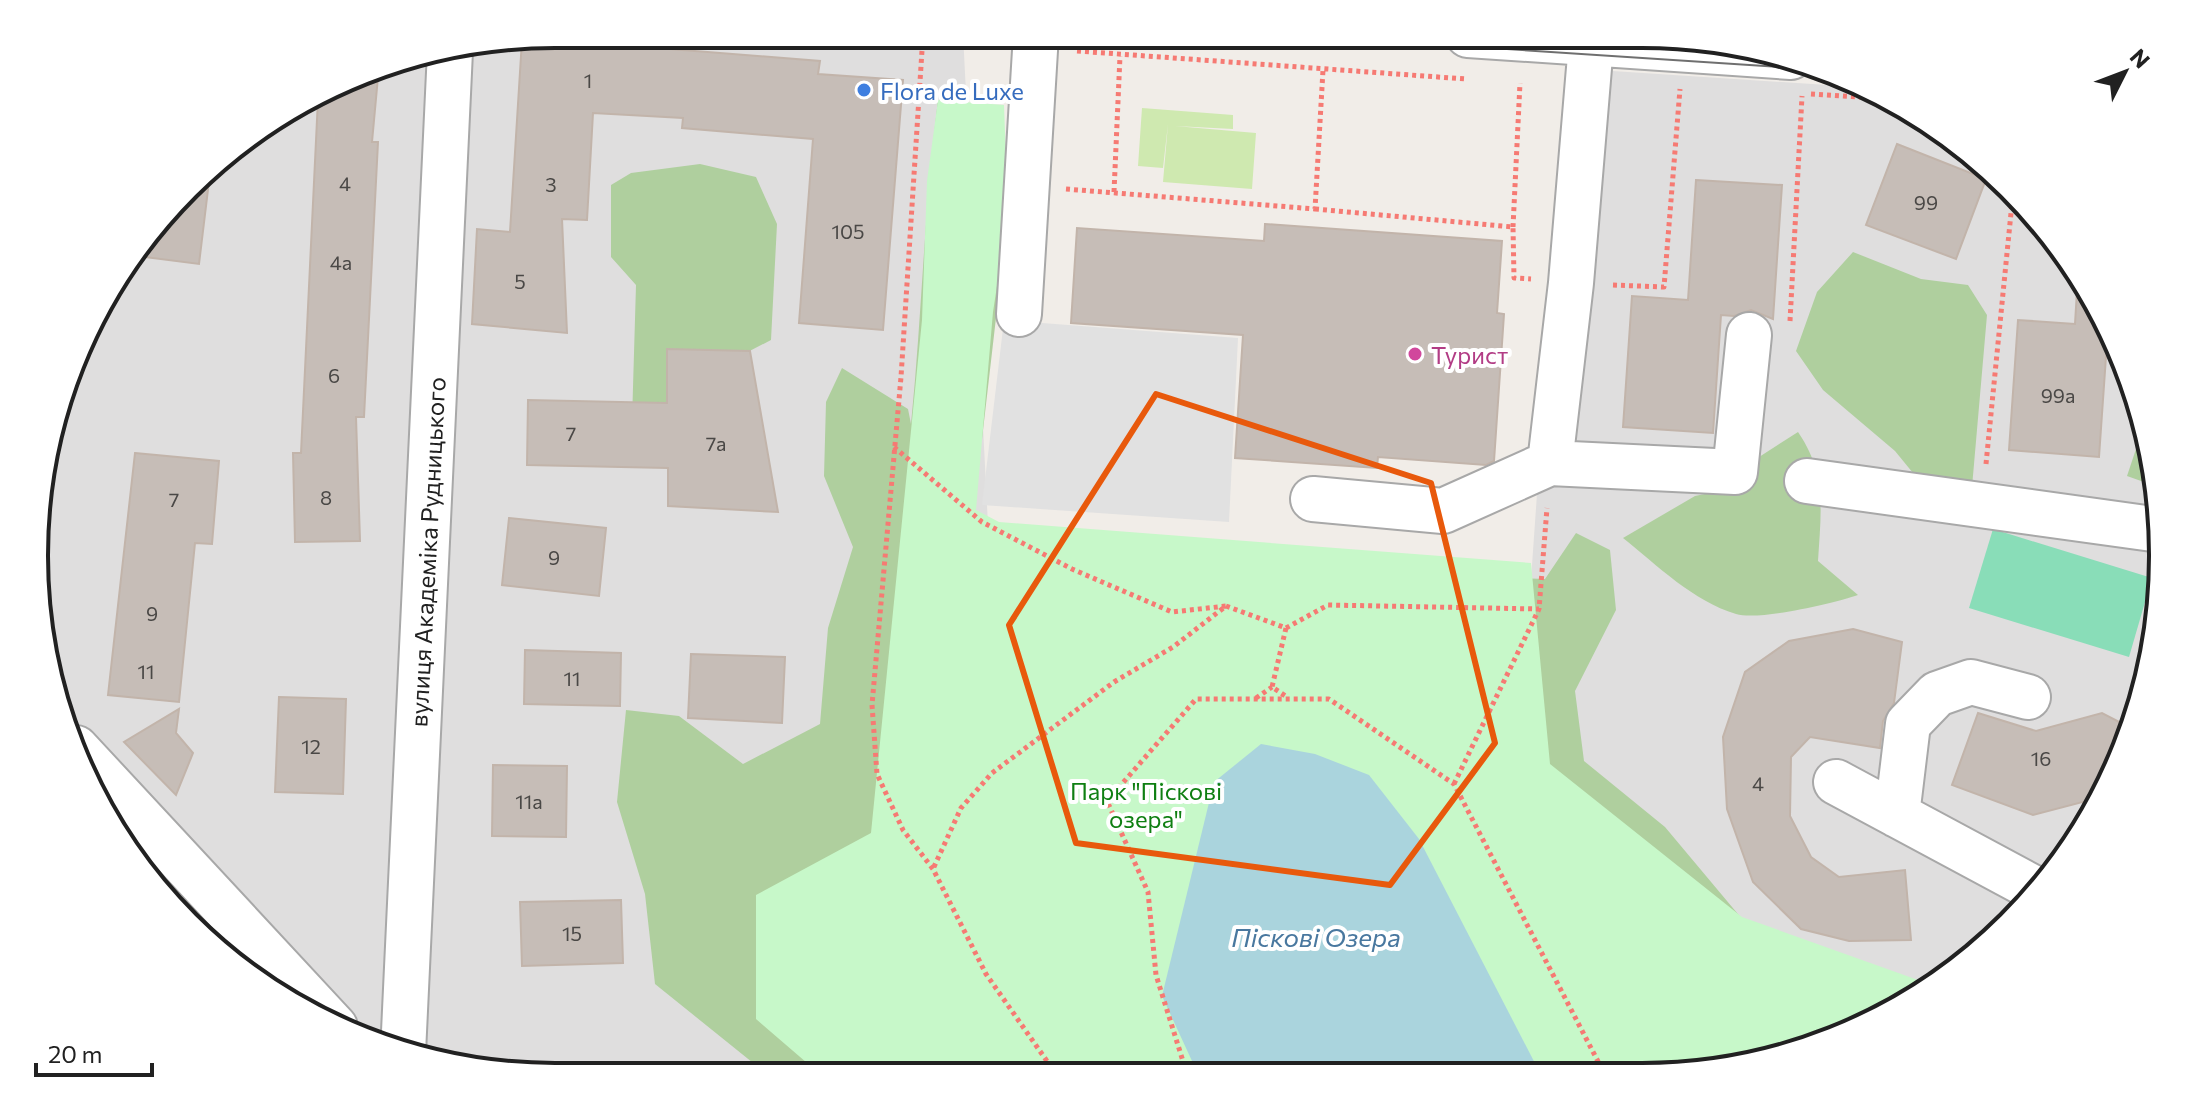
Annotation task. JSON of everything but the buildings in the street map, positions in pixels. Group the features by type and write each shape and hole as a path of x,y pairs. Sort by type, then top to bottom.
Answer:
{"street":[{"path":"1019,314 1034,48"},
{"path":"1550,463 1571,283 1591,48"},
{"path":"1617,48 1797,76"},
{"name":"вулиця Академіка Рудницького","path":"404,1040 450,59"},
{"path":"1313,499 1443,511 1550,463 1735,472 1749,335"},
{"path":"1807,481 2148,528"},
{"path":"1897,815 1908,724 1937,694 1971,682 2028,697"},
{"path":"95,768 309,999"},
{"path":"1836,782 2027,885"}],"path":[{"path":"922,48 872,705 877,774 903,830 933,869 986,974 1048,1063"},
{"path":"1078,48 1120,56 1323,70 1315,209"},
{"path":"1114,192 1120,56"},
{"path":"1749,335 1789,338 1797,76"},
{"path":"1520,83 1513,227 1514,278 1664,287 1680,88"},
{"path":"1025,186 1513,227"},
{"path":"1982,505 2011,209"},
{"path":"894,447 982,522 1072,569 1172,612 1226,606 1286,628"},
{"path":"1454,784 1539,609 1550,463"},
{"path":"1256,698 1272,687 1286,628 1328,605 1539,609"},
{"path":"933,869 961,808 992,773 1114,682 1173,647 1226,606"},
{"path":"1272,687 1288,698"},
{"path":"1184,1063 1156,975 1148,892 1107,801 1196,699 1288,698 1329,699 1454,784 1599,1063"}],"highlighted area":[{"path":"1156,394 1431,483 1495,743 1390,885 1076,843 1009,625"}],"shaded area":[{"path":"964,48 1015,1063 556,1063 489,1059 424,1046 331,1011 274,977 221,937 153,864 100,780 65,687 49,589 52,489 75,392 100,331 116,302 174,221 221,174 302,116 361,87 424,65 522,49"},
{"path":"1567,68 1832,85 1895,116 1976,174 2044,247 2097,331 2132,424 2148,522 2145,622 2122,719 2097,780 2081,809 2023,890 1976,937 1895,995 1829,1027 1518,764"},
{"path":"1004,320 1238,338 1229,522 982,505"}],"green space":[{"name":"Парк \"Піскові озера\"","path":"938,100 1002,108 1008,214 982,439 909,597 1469,576 1545,579 1576,533 1610,550 1616,610 1575,691 1584,761 1665,827 1832,1026 1773,1046 1675,1062 753,1063 655,984 645,894 617,802 626,710 679,716 743,764 820,724 828,628 853,547 824,476 826,402 842,368 908,409 911,424"},
{"name":"Парк \"Піскові озера\"","path":"938,100 1004,105 1008,214 993,312 976,510 999,522 1531,563 1550,764 1742,917 1918,980 1866,1011 1805,1036 1741,1053 1675,1062 807,1063 756,1019 756,895 871,833 922,320 927,181"},
{"path":"1142,108 1233,115 1233,129 1175,126 1256,133 1252,189 1163,182 1168,124 1163,168 1138,166"},
{"path":"700,164 756,177 777,224 771,340 738,357 675,411 632,421 636,285 611,257 611,185 631,173"},
{"path":"1853,252 1921,279 1968,285 1987,315 1972,487 1922,484 1895,451 1823,390 1796,351 1817,292"},
{"path":"1798,432 1818,478 1821,510 1818,561 1858,595 1779,613 1736,614 1691,592 1623,538 1695,496 1738,487 1756,459"},
{"path":"2137,446 2144,482 2127,476"},
{"path":"1993,529 2148,577 2148,593 2129,657 1969,608"}],"water":[{"name":"Піскові Озера","path":"1261,744 1315,754 1369,775 1419,839 1535,1063 1193,1063 1162,996 1214,782"}],"tram line":[{"path":"1490,48 1779,67"}],"place":[{"name":"Flora de Luxe","path":"864,90"},
{"name":"Турист","path":"1415,354"}]}
